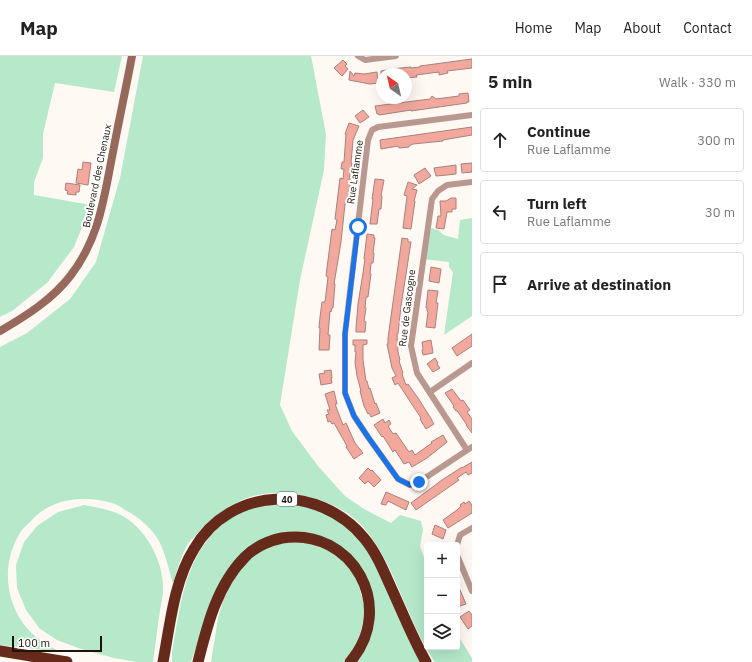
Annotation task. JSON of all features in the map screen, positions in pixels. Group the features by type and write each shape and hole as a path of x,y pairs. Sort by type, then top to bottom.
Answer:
{"highway":[{"name":"40","path":"163,661 180,579 188,559 199,541 215,523 236,510 259,502 284,499 309,502 328,510 347,521 364,538 381,565 426,662"},
{"path":"198,662 215,605 226,582 236,567 247,555 262,545 279,539 295,537 318,541 338,550 346,556 364,582 369,600 369,625 364,642 350,662"},
{"path":"0,652 67,662"}],"main road":[{"name":"Boulevard des Chenaux","path":"0,331 38,307 58,290 71,275 86,253 95,233 103,206 132,56"}],"street":[{"path":"358,56 365,60 396,56"},
{"name":"Rue Laflamme","path":"470,448 419,482 410,485 398,479 354,416 345,393 345,334 368,140 372,130 378,127 472,115"},
{"name":"Rue de Gascogne","path":"470,448 417,373 411,346 432,199 438,191 447,185 472,182"},
{"path":"430,392 472,363"},
{"path":"458,542 460,536 472,528"},
{"path":"460,562 472,591"}],"green space":[{"path":"0,56 122,56 114,92 55,83 43,134 43,158 34,182 34,195 91,205 74,247 47,283 12,311 0,317"},
{"path":"143,56 311,56 326,134 324,170 300,280 280,405 292,431 318,466 345,496 364,509 391,523 400,515 421,521 423,530 420,546 424,557 424,644 388,566 374,540 356,520 334,506 310,497 285,493 268,493 252,496 230,506 201,529 188,544 181,558 173,584 160,543 150,528 135,516 114,503 80,499 64,501 46,508 36,515 23,529 14,544 8,568 8,581 13,605 26,627 33,635 60,652 0,645 0,347 27,333 70,299 96,262 120,178"},
{"path":"472,218 472,316 444,335 453,272 449,267 449,262 423,259 431,228 438,230 444,235 458,239 460,220"},
{"path":"278,504 306,506 330,515 354,533 371,555 421,662 356,662 373,623 354,559 341,547 326,538 268,536 214,595 191,662 172,662 172,652 184,588 189,573 204,544 218,528 237,514 249,509"},
{"path":"84,505 97,507 119,514 129,520 145,537 157,558 161,569 163,592 153,662 137,662 114,658 81,649 57,640 40,629 26,610 17,588 16,565 24,542 37,526 58,512"},
{"path":"285,541 306,543 323,547 337,554 356,576 366,611 357,645 343,662 211,662 218,618 225,594 240,568 259,550"},
{"path":"460,639 472,658 472,662 435,662 428,651 460,650"}],"building":[{"path":"472,59 472,68 447,71 448,73 439,75 439,72 416,75 417,77 412,77 411,68"},
{"path":"343,60 347,64 345,66 348,69 342,76 334,68"},
{"path":"350,71 354,76 355,73 364,74 376,72 376,83 370,84 349,80"},
{"path":"468,93 469,102 379,115 377,114 375,106 412,104 412,101 430,99 432,96 436,99 459,96 459,94"},
{"path":"363,110 369,117 360,123 355,116"},
{"path":"349,123 359,126 353,140 352,163 349,180 351,180 348,197 345,204 341,242 334,284 333,308 331,312 330,311 328,335 330,335 329,350 319,350 320,317 322,302 325,302 328,277 326,276 332,229 335,230 337,220 335,219 340,178 343,179 344,169 341,169 342,162 344,162 345,134"},
{"path":"472,127 472,135 443,141 413,144 409,147 399,148 398,146 381,149 380,140"},
{"path":"83,162 91,163 88,185 76,183 78,169 82,170"},
{"path":"472,163 472,172 462,173 461,164"},
{"path":"456,165 456,174 436,176 434,168"},
{"path":"425,168 431,176 419,184 414,175"},
{"path":"375,179 384,180 381,196 381,209 379,209 377,224 370,224 372,199"},
{"path":"408,182 417,185 412,189 417,190 414,201 411,229 403,228 407,196 404,195"},
{"path":"66,183 80,185 79,192 76,192 76,195 67,194 68,191 65,190"},
{"path":"451,198 456,198 456,209 452,209 452,212 447,212 444,229 436,228 438,216 441,216 440,201 446,201"},
{"path":"367,234 374,235 375,238 373,263 371,263 368,297 366,297 364,321 366,322 365,332 356,332 358,304 365,259"},
{"path":"402,238 408,239 408,242 411,242 397,334 399,361 406,385 408,384 434,424 426,429 420,419 421,418 398,383 395,385 392,378 396,376 392,368 387,344"},
{"path":"431,267 441,269 439,283 429,281"},
{"path":"428,290 438,291 435,328 426,327"},
{"path":"472,334 472,346 457,356 452,348"},
{"path":"353,340 367,340 367,344 363,345 363,360 366,381 380,413 371,417 364,406 360,391 355,362 356,352 355,345 353,345"},
{"path":"431,340 433,353 423,355 422,342"},
{"path":"435,358 440,368 433,372 427,364"},
{"path":"331,370 332,383 321,385 319,374 325,373 324,371"},
{"path":"452,389 470,410 467,412 472,419 472,433 453,407 454,406 445,393"},
{"path":"334,391 337,404 335,404 343,425 346,423 355,443 363,453 354,459 334,423 332,424 330,421 328,422 326,415 329,414 327,410 330,410 325,394"},
{"path":"383,419 385,423 389,420 391,424 388,426 393,434 396,433 409,452 412,450 415,455 432,443 431,442 443,435 447,442 427,458 412,467 409,462 404,464 395,450 393,452 374,425"},
{"path":"472,462 472,473 468,475 466,472 457,478 459,480 416,510 411,503 442,480"},
{"path":"368,468 371,471 372,470 381,480 374,487 368,481 365,484 359,478"},
{"path":"386,492 409,502 406,510 388,501 386,505 381,504"},
{"path":"469,501 472,505 472,513 448,528 443,520 457,510 464,502 465,504"},
{"path":"435,525 446,530 443,539 432,534"},
{"path":"460,590 466,604 460,606"},
{"path":"469,611 472,615 472,626 468,629 460,617"}],"route":[{"path":"358,227 345,334 345,393 354,416 398,479 410,485 419,482"}]}
